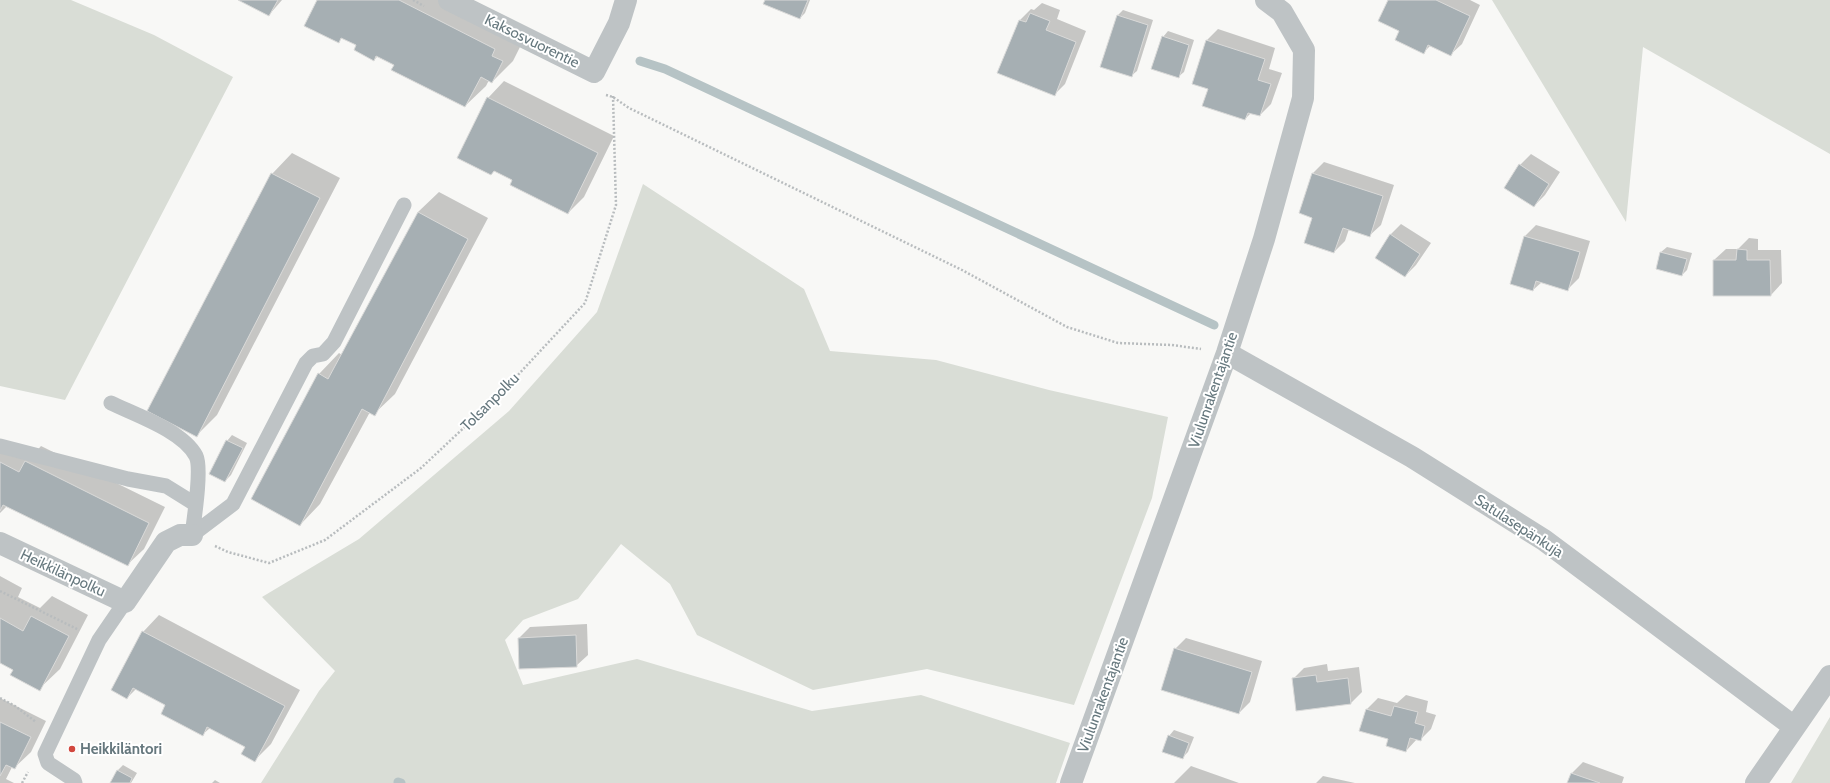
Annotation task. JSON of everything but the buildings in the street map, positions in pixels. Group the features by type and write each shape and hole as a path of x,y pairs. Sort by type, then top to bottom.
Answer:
{"street":[{"name":"Kaksosvuorentie","path":"449,0 594,72"},
{"path":"594,72 619,24 626,0"},
{"name":"Viulunrakentajantie","path":"1071,783 1227,353 1264,239 1303,98 1304,50 1282,12 1266,0"},
{"name":"Satulasepänkuja","path":"1227,353 1412,457 1544,540 1793,726"},
{"path":"125,602 166,542 180,535 192,535"},
{"name":"Heikkilänpolku","path":"0,543 125,602"},
{"path":"1756,783 1793,726 1830,676"}],"lane":[{"path":"192,535 233,504 306,363 313,356 323,354 334,342 404,205"},
{"path":"111,403 161,427 184,442 196,457 198,482 192,535"},
{"path":"0,446 166,486 195,504"},
{"path":"75,783 74,780 48,763 45,754 52,736 100,640 125,602"}],"path":[{"path":"594,72 613,97 629,108 962,270 1066,327 1118,343 1172,345 1227,353"},
{"name":"Tolsanpolku","path":"192,535 228,552 269,563 325,540 421,468 504,391 585,303 616,205 613,97"},
{"path":"0,591 100,640"},
{"path":"0,698 15,706 52,736"}],"shaded area":[{"path":"0,0 71,0 154,35 233,77 65,400 0,386"},
{"path":"1492,0 1830,0 1830,154 1643,47 1626,222"},
{"path":"643,184 804,289 830,351 936,360 1049,390 1168,417 1152,498 1074,705 927,669 813,690 697,635 670,584 621,544 578,599 523,620 505,640 523,685 637,659 812,711 921,695 1070,743 1056,783 261,783 319,691 335,671 262,597 359,539 509,411 597,312"},
{"path":"1830,717 1830,783 1791,783"}],"waterway":[{"path":"640,61 665,69 1214,325"}],"place":[{"name":"Heikkiläntori","path":"72,749"}]}
